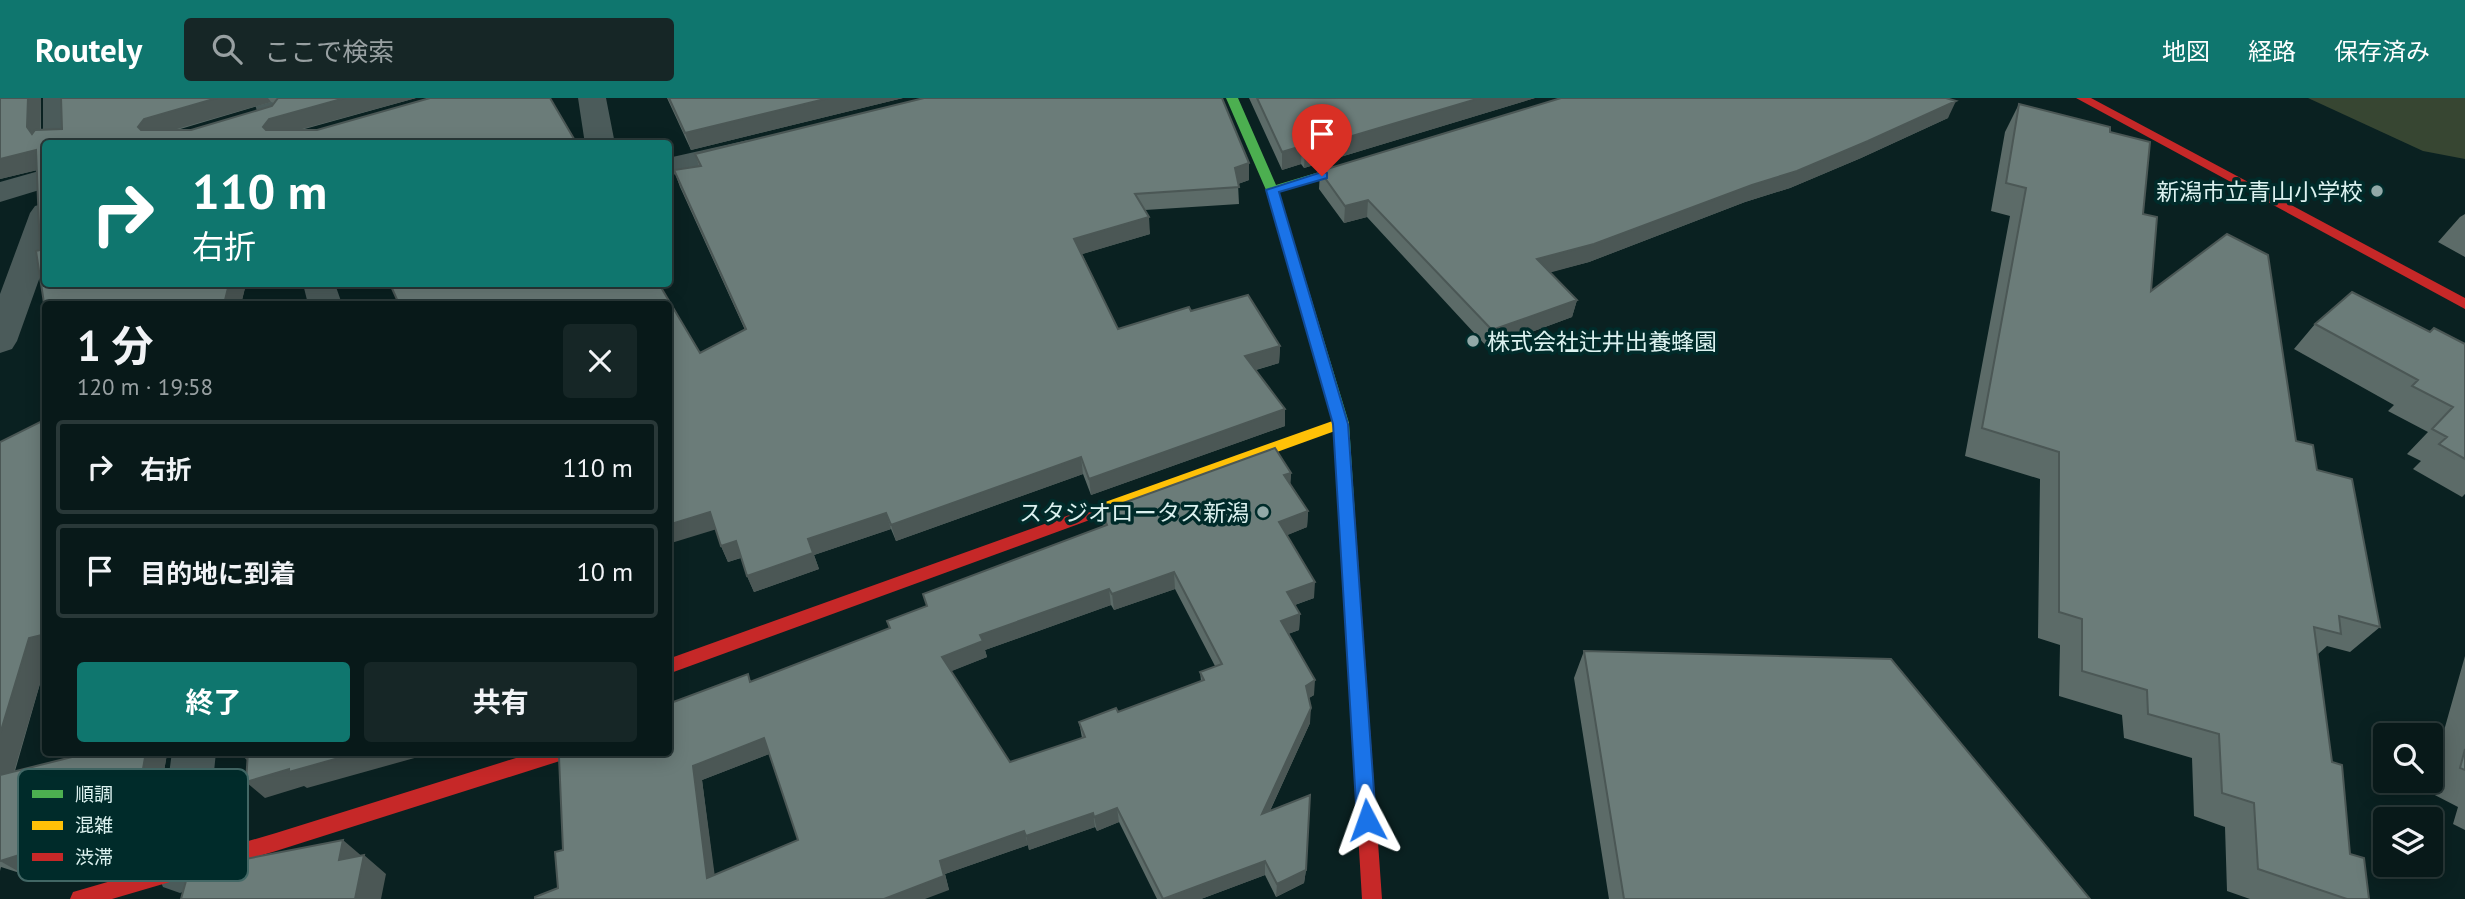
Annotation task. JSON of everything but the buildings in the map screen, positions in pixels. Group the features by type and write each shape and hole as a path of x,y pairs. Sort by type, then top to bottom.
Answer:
{"street":[{"path":"57,98 58,140"},
{"path":"592,98 599,140"},
{"path":"1232,98 1272,190 1341,424 1372,899"},
{"path":"2082,98 2465,304"},
{"path":"261,111 291,140"},
{"path":"672,166 775,142"},
{"path":"1272,190 1391,155"},
{"path":"0,192 42,179"},
{"path":"0,341 42,223"},
{"path":"672,666 1341,424"},
{"path":"248,849 550,756"},
{"path":"80,899 142,881"}],"green space":[{"path":"2308,98 2465,98 2465,159 2423,151"}],"traffic: fast":[{"path":"1232,98 1272,190 1341,423 1347,516"},
{"path":"1272,190 1369,161"}],"traffic: slow":[{"path":"1100,510 1341,423"}],"traffic: jam":[{"path":"2082,98 2465,304"},
{"path":"672,666 1100,510"},
{"path":"1347,516 1372,899"},
{"path":"248,850 550,756"},
{"path":"80,899 142,881"}],"place":[{"name":"新潟市立青山小学校","path":"2377,191"},
{"name":"株式会社辻井出養蜂園","path":"1473,341"},
{"name":"スタジオロータス新潟","path":"1263,512"}],"route":[{"path":"1322,176 1272,190 1341,424 1367,820"}]}
